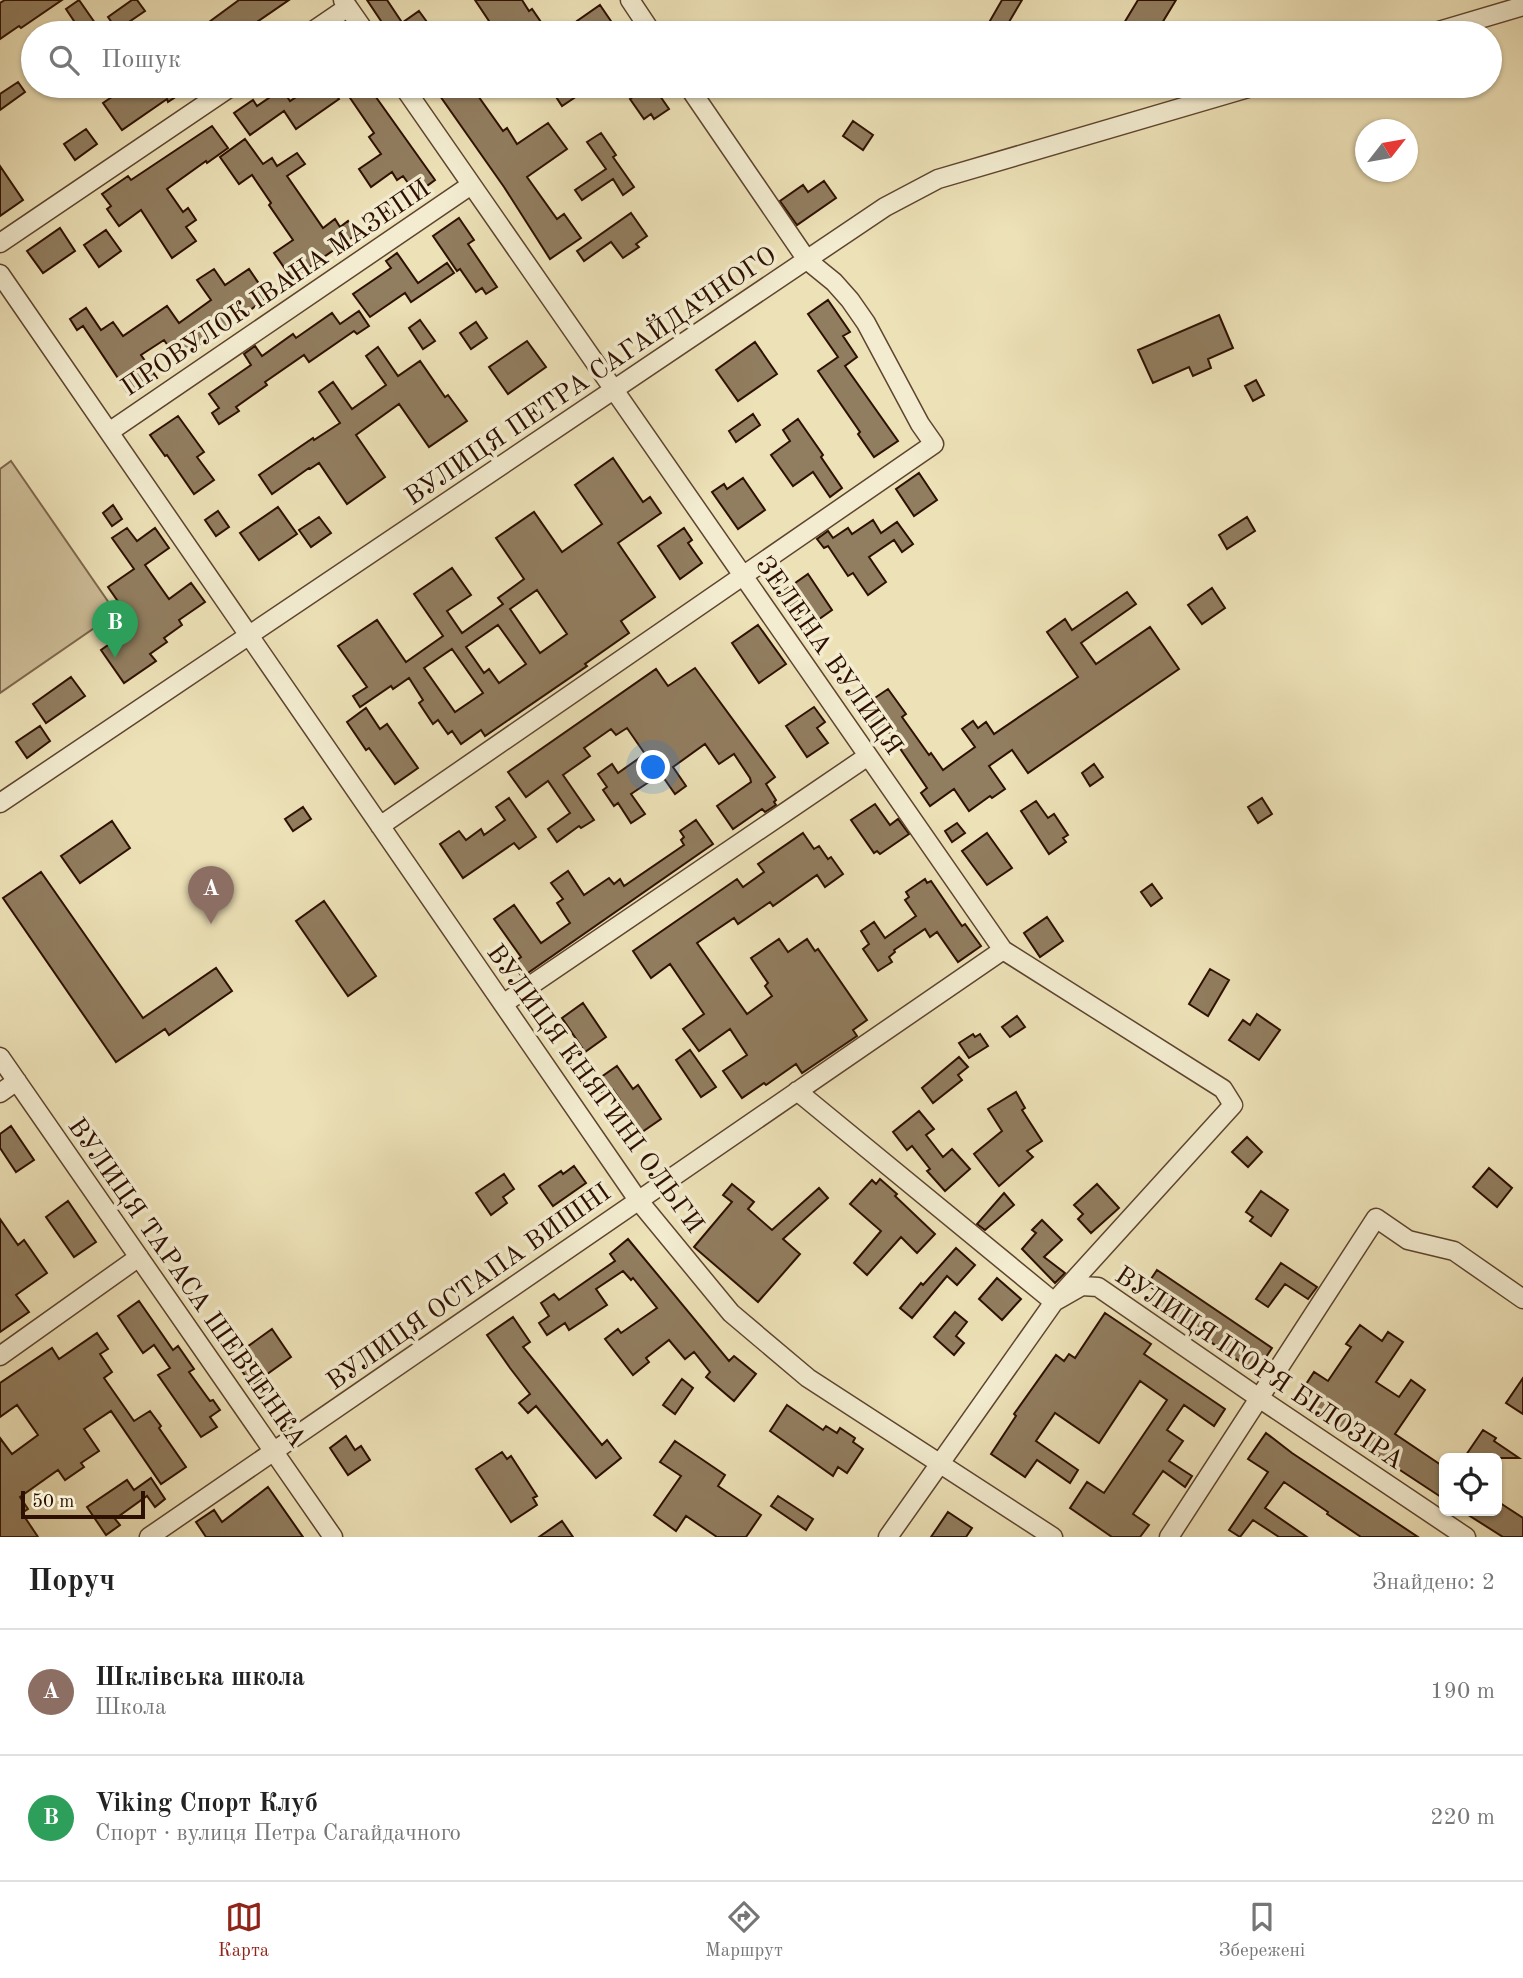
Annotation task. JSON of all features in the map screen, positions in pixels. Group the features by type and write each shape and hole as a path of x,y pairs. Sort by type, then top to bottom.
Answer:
{"street":[{"path":"630,0 644,21"},
{"path":"325,21 346,4 358,21"},
{"path":"1472,21 1523,6"},
{"path":"0,243 214,98"},
{"name":"ЗЕЛЕНА ВУЛИЦЯ","path":"411,98 1003,950"},
{"path":"380,826 934,444 866,323 834,282 807,260 696,98"},
{"name":"ВУЛИЦЯ ПЕТРА САГАЙДАЧНОГО","path":"0,803 885,207 938,180 1215,98"},
{"name":"ПРОВУЛОК ІВАНА МАЗЕПИ","path":"109,432 471,185"},
{"name":"ВУЛИЦЯ КНЯГИНІ ОЛЬГИ","path":"0,274 638,1200 731,1313 808,1378 1053,1537"},
{"path":"503,1004 868,756"},
{"path":"888,1537 1054,1302 1233,1105 1223,1089 1003,950"},
{"name":"ВУЛИЦЯ ОСТАПА ВИШНІ","path":"149,1537 1003,950"},
{"name":"ВУЛИЦЯ ТАРАСА ШЕВЧЕНКА","path":"0,1057 333,1537"},
{"path":"0,1093 17,1081"},
{"path":"797,1091 1054,1302"},
{"path":"1168,1537 1376,1219 1408,1240 1454,1251 1523,1298"},
{"path":"0,1356 139,1258"},
{"name":"ВУЛИЦЯ ІГОРЯ БІЛОЗІРА","path":"1054,1302 1082,1286 1098,1287 1466,1537"}],"shaded area":[{"path":"11,461 116,613 0,693 0,469"}],"building":[{"path":"5,0 62,0 31,21 21,21 21,28 19,26 0,39 0,3"},
{"path":"79,0 94,21 74,21 66,9"},
{"path":"132,0 137,0 145,11 130,21 111,21 108,17"},
{"path":"239,0 289,0 258,21 210,21"},
{"path":"367,0 387,0 401,21 381,21"},
{"path":"475,0 522,0 540,21 489,21"},
{"path":"1002,0 1022,0 1010,21 990,21"},
{"path":"1138,0 1176,0 1163,21 1125,21"},
{"path":"600,5 611,21 577,21"},
{"path":"419,11 426,21 405,21"},
{"path":"18,82 21,86 21,95 0,110 0,94"},
{"path":"110,98 174,98 168,102 167,99 122,130 103,103"},
{"path":"269,98 288,98 290,101 295,98 339,99 296,129 284,111 250,135 234,113 253,100 257,106"},
{"path":"350,98 377,98 435,180 416,194 403,176 397,180 392,172 371,187 359,169 381,154 369,137 374,133"},
{"path":"441,98 480,98 503,131 507,128 517,144 548,123 567,149 527,177 557,219 564,214 581,238 550,259 504,187"},
{"path":"557,98 574,98 562,106"},
{"path":"661,98 669,109 654,119 651,114 644,119 630,99"},
{"path":"853,121 873,135 863,150 843,136"},
{"path":"212,126 228,148 167,189 183,212 188,208 196,220 186,227 196,241 172,258 141,210 119,226 107,209 111,206 102,194 128,176 131,180"},
{"path":"86,129 97,144 75,160 64,144"},
{"path":"601,133 616,155 613,157 634,187 623,195 613,179 582,200 575,190 606,169 587,142"},
{"path":"245,139 263,164 272,158 277,166 297,153 305,164 287,176 323,228 335,219 340,227 348,221 357,234 292,279 274,253 293,240 252,175 239,184 220,157"},
{"path":"0,166 23,200 0,216"},
{"path":"824,181 836,198 797,225 780,201 803,185 808,192"},
{"path":"631,213 647,236 636,244 639,247 623,258 611,242 584,261 577,251"},
{"path":"459,218 474,240 468,244 497,287 486,294 482,288 476,292 460,269 457,271 433,236"},
{"path":"60,228 75,251 43,273 27,251"},
{"path":"106,230 121,251 99,267 84,245"},
{"path":"397,253 418,283 447,263 454,273 411,302 405,293 370,317 353,294 391,268 386,261"},
{"path":"214,269 225,285 249,269 268,297 178,360 164,340 141,355 157,378 130,396 83,326 77,330 70,319 86,308 101,330 113,322 123,336 167,306 179,323 211,300 197,280"},
{"path":"828,300 850,332 843,336 857,357 845,366 898,441 874,457 818,371 838,357 808,314"},
{"path":"359,311 369,326 357,334 354,331 309,362 304,355 265,382 267,385 236,407 239,411 219,424 212,413 219,408 209,394 251,365 244,354 255,346 262,356 293,334 296,338 332,313 340,324"},
{"path":"1219,315 1233,348 1208,359 1211,368 1193,376 1189,367 1153,383 1138,350"},
{"path":"420,320 435,341 423,349 409,328"},
{"path":"476,322 487,338 471,349 460,333"},
{"path":"527,341 546,367 508,394 489,367"},
{"path":"755,342 777,374 738,401 716,370"},
{"path":"378,347 398,376 420,361 445,397 448,395 467,421 429,447 399,404 356,435 385,477 347,504 319,463 272,494 259,475 340,423 319,392 333,382 352,409 386,385 366,356"},
{"path":"1256,380 1264,395 1253,401 1245,386"},
{"path":"753,414 760,425 736,442 729,431"},
{"path":"178,416 204,452 197,457 214,480 194,494 150,435"},
{"path":"798,419 842,488 830,497 813,472 793,486 771,455 790,441 783,430"},
{"path":"613,458 643,502 650,497 661,513 618,543 655,597 621,621 629,633 585,664 587,666 485,736 481,730 461,744 452,731 448,734 438,720 433,724 419,703 423,700 409,678 393,689 391,686 360,707 353,696 367,687 338,646 377,620 406,662 443,636 414,594 452,568 471,595 447,611 462,633 503,604 498,598 524,579 496,538 534,512 562,552 602,524 575,485","holes":["537,590 567,634 540,653 510,609","498,625 526,664 499,683 489,669 484,673 466,647","452,649 483,693 455,712 424,668"]},
{"path":"919,473 937,500 914,516 896,489"},
{"path":"743,478 765,510 738,529 712,492 724,484 727,489"},
{"path":"113,505 122,519 112,526 103,513"},
{"path":"278,507 297,534 259,560 240,533"},
{"path":"218,511 229,527 216,536 205,520"},
{"path":"319,517 331,533 311,547 299,530"},
{"path":"1247,517 1255,531 1227,549 1219,535"},
{"path":"873,520 881,533 897,522 913,544 902,552 894,540 869,557 886,582 868,595 853,573 848,576 828,546 824,548 817,539 828,531 833,538 848,528 852,534"},
{"path":"127,528 137,541 155,528 169,548 145,565 169,599 191,583 205,602 179,620 182,625 164,638 167,642 150,654 156,661 124,683 101,650 135,626 108,587 134,569 112,538"},
{"path":"684,528 692,540 688,543 702,563 680,579 658,546"},
{"path":"808,574 832,610 805,629 781,593"},
{"path":"1212,588 1225,608 1202,624 1188,605"},
{"path":"1127,592 1136,604 1081,643 1096,664 1150,627 1179,669 1028,773 1012,750 989,766 1005,789 969,811 954,789 930,806 921,793 927,788 886,728 878,734 860,708 888,689 906,714 902,717 943,770 975,747 962,729 973,721 978,728 986,722 994,734 1078,677 1047,632 1065,619 1072,630"},
{"path":"758,625 786,664 759,683 732,643"},
{"path":"695,668 775,777 766,784 776,800 776,805 765,812 762,809 733,829 717,806 751,782 750,778 734,754 719,764 705,744 673,767 686,786 675,794 661,774 631,794 645,814 631,823 618,803 614,806 603,790 607,787 598,774 612,764 618,773 645,754 627,728 616,735 611,729 584,748 590,756 563,775 594,820 581,828 579,826 557,842 548,829 570,813 548,781 526,797 508,772 656,669 668,686"},
{"path":"71,677 85,696 46,723 33,704"},
{"path":"814,707 825,722 817,728 828,743 807,757 786,726"},
{"path":"366,708 380,729 387,724 418,768 395,784 369,748 366,750 347,722"},
{"path":"40,726 50,741 27,758 16,742"},
{"path":"1094,764 1103,777 1090,786 1082,773"},
{"path":"509,798 536,837 519,849 514,843 463,878 440,844 459,831 466,840 481,829 484,835 505,820 496,807"},
{"path":"1262,798 1272,814 1258,823 1248,807"},
{"path":"1036,801 1048,818 1054,814 1068,835 1063,838 1066,842 1049,854 1021,811"},
{"path":"875,804 890,825 898,819 909,834 880,854 877,851 874,853 851,820"},
{"path":"303,807 311,819 293,831 285,819"},
{"path":"696,820 713,844 522,977 513,963 521,957 494,919 514,905 541,943 570,923 557,903 563,899 551,883 568,871 584,895 609,878 614,884 620,879 624,886 684,845 681,840 684,837 680,831"},
{"path":"112,821 130,848 80,883 61,856"},
{"path":"957,823 965,833 952,842 945,831"},
{"path":"803,833 814,849 819,846 843,874 825,887 817,875 773,906 770,902 738,924 734,918 697,943 747,1014 772,996 765,986 768,983 751,958 779,939 788,952 807,939 815,951 818,949 867,1020 853,1030 857,1036 802,1073 796,1064 742,1098 723,1071 747,1055 730,1029 699,1051 683,1029 704,1014 670,964 651,978 633,951 737,879 743,887 764,872 758,864"},
{"path":"987,833 1012,868 987,885 962,851"},
{"path":"41,872 143,1018 216,968 232,991 169,1035 165,1029 116,1062 3,898"},
{"path":"925,879 927,883 931,881 962,926 965,924 981,946 958,962 937,932 930,937 925,929 894,950 889,957 892,962 878,971 863,949 869,944 861,931 874,922 885,938 916,916 905,900 909,897 906,892"},
{"path":"1152,884 1162,898 1151,906 1141,892"},
{"path":"324,901 376,976 348,996 296,921"},
{"path":"1047,917 1063,941 1040,957 1024,933"},
{"path":"1210,969 1229,980 1208,1016 1189,1004"},
{"path":"583,1003 606,1037 585,1052 562,1018"},
{"path":"1257,1014 1280,1030 1259,1060 1229,1040 1243,1020 1250,1025"},
{"path":"1017,1016 1025,1027 1010,1037 1002,1027"},
{"path":"973,1034 975,1037 980,1034 988,1046 969,1058 959,1043"},
{"path":"690,1050 716,1087 701,1097 676,1060"},
{"path":"959,1057 968,1067 958,1075 962,1080 933,1103 922,1088"},
{"path":"617,1066 633,1089 638,1085 661,1119 642,1132 613,1090 604,1096 594,1082"},
{"path":"1016,1092 1025,1108 1022,1110 1042,1141 1027,1151 1033,1157 999,1186 974,1154 1002,1131 988,1109"},
{"path":"919,1111 934,1129 926,1135 943,1157 952,1149 970,1169 945,1191 927,1171 930,1169 912,1146 907,1150 893,1132"},
{"path":"11,1126 34,1160 16,1172 0,1148 0,1134"},
{"path":"1247,1137 1262,1152 1248,1167 1232,1152"},
{"path":"574,1166 586,1183 553,1206 539,1186 561,1171 563,1174"},
{"path":"1489,1168 1512,1188 1497,1207 1473,1187"},
{"path":"504,1174 514,1189 503,1197 507,1203 491,1215 476,1193"},
{"path":"880,1179 935,1234 917,1253 901,1237 867,1275 854,1263 881,1231 850,1204 872,1180 876,1184"},
{"path":"732,1184 754,1202 748,1209 772,1230 819,1188 828,1198 783,1239 800,1254 758,1302 694,1247 732,1202 723,1195"},
{"path":"1097,1184 1119,1208 1091,1233 1078,1219 1083,1214 1074,1205"},
{"path":"1261,1191 1288,1210 1271,1236 1250,1221 1253,1217 1246,1212"},
{"path":"1004,1193 1014,1205 985,1230 977,1224"},
{"path":"68,1201 96,1242 74,1257 46,1217"},
{"path":"0,1219 18,1245 24,1240 47,1273 16,1295 29,1312 0,1332"},
{"path":"1042,1220 1062,1240 1044,1257 1065,1273 1055,1283 1022,1249 1036,1233 1032,1230"},
{"path":"628,1239 729,1361 734,1356 756,1374 734,1401 706,1377 710,1372 694,1352 685,1359 669,1340 646,1358 649,1362 633,1375 605,1339 618,1329 621,1333 657,1308 633,1278 631,1280 623,1271 596,1289 607,1305 569,1330 565,1323 547,1335 539,1323 549,1316 541,1303 554,1294 559,1300 615,1261 610,1254"},
{"path":"956,1248 975,1265 957,1285 947,1276 912,1318 900,1308"},
{"path":"1281,1263 1317,1287 1308,1299 1285,1284 1268,1307 1256,1299"},
{"path":"1157,1270 1272,1348 1256,1372 1149,1299 1155,1290 1147,1285"},
{"path":"997,1278 1021,1299 1002,1320 979,1299"},
{"path":"139,1301 173,1350 178,1346 194,1369 189,1372 220,1410 210,1417 217,1427 201,1437 158,1375 170,1368 154,1345 143,1353 118,1316"},
{"path":"955,1312 967,1322 956,1336 964,1343 954,1355 934,1337"},
{"path":"1105,1313 1151,1344 1144,1354 1225,1409 1214,1426 1184,1405 1167,1430 1183,1441 1169,1461 1192,1476 1185,1487 1163,1471 1133,1514 1149,1525 1140,1537 1112,1537 1070,1508 1087,1482 1104,1493 1167,1400 1140,1381 1099,1443 1055,1413 1036,1441 1078,1470 1070,1483 1037,1460 1025,1477 991,1454 1016,1416 1014,1414 1056,1355 1064,1361 1069,1354 1075,1358"},
{"path":"513,1317 530,1342 523,1347 602,1445 607,1440 621,1458 596,1478 536,1406 528,1413 519,1403 530,1394 487,1335"},
{"path":"1360,1325 1382,1341 1388,1332 1403,1342 1376,1382 1399,1397 1411,1380 1425,1390 1395,1434 1439,1464 1439,1496 1295,1401 1314,1372 1328,1381 1351,1347 1346,1344"},
{"path":"272,1329 291,1357 252,1385 242,1371 246,1367 237,1354"},
{"path":"97,1333 108,1349 100,1354 112,1372 104,1378 134,1421 150,1411 186,1467 161,1484 111,1411 84,1429 99,1451 81,1463 84,1467 65,1480 58,1470 20,1497 28,1509 22,1513 38,1537 0,1537 0,1438 12,1454 38,1435 17,1405 0,1417 0,1383 52,1348 59,1359"},
{"path":"1523,1378 1523,1414 1506,1403"},
{"path":"682,1379 693,1388 675,1414 663,1405"},
{"path":"787,1405 823,1430 826,1426 837,1433 840,1428 855,1438 853,1442 863,1449 847,1473 838,1467 833,1476 770,1431"},
{"path":"1483,1430 1519,1458 1502,1458 1502,1453 1467,1453"},
{"path":"1266,1433 1418,1537 1361,1537 1284,1482 1265,1508 1307,1537 1279,1537 1253,1520 1240,1537 1229,1530 1268,1472 1248,1459"},
{"path":"346,1436 355,1450 361,1446 370,1460 348,1475 330,1448"},
{"path":"675,1441 725,1475 718,1486 761,1515 746,1537 717,1537 686,1516 676,1531 654,1515 681,1476 660,1462"},
{"path":"502,1452 507,1459 511,1456 537,1496 533,1498 537,1505 511,1522 476,1469"},
{"path":"151,1478 165,1499 155,1507 147,1496 115,1519 120,1525 106,1535 87,1507 127,1480 134,1490"},
{"path":"268,1487 303,1537 206,1537 196,1522 214,1510 222,1522"},
{"path":"778,1496 813,1519 806,1530 771,1506"},
{"path":"1502,1504 1523,1518 1523,1537 1503,1537 1470,1516 1502,1516"},
{"path":"948,1512 972,1528 966,1537 931,1537"},
{"path":"562,1521 573,1537 539,1537"}],"place":[{"name":"Viking Спорт Клуб","path":"115,658"},
{"name":"Шклівська школа","path":"211,924"}]}
